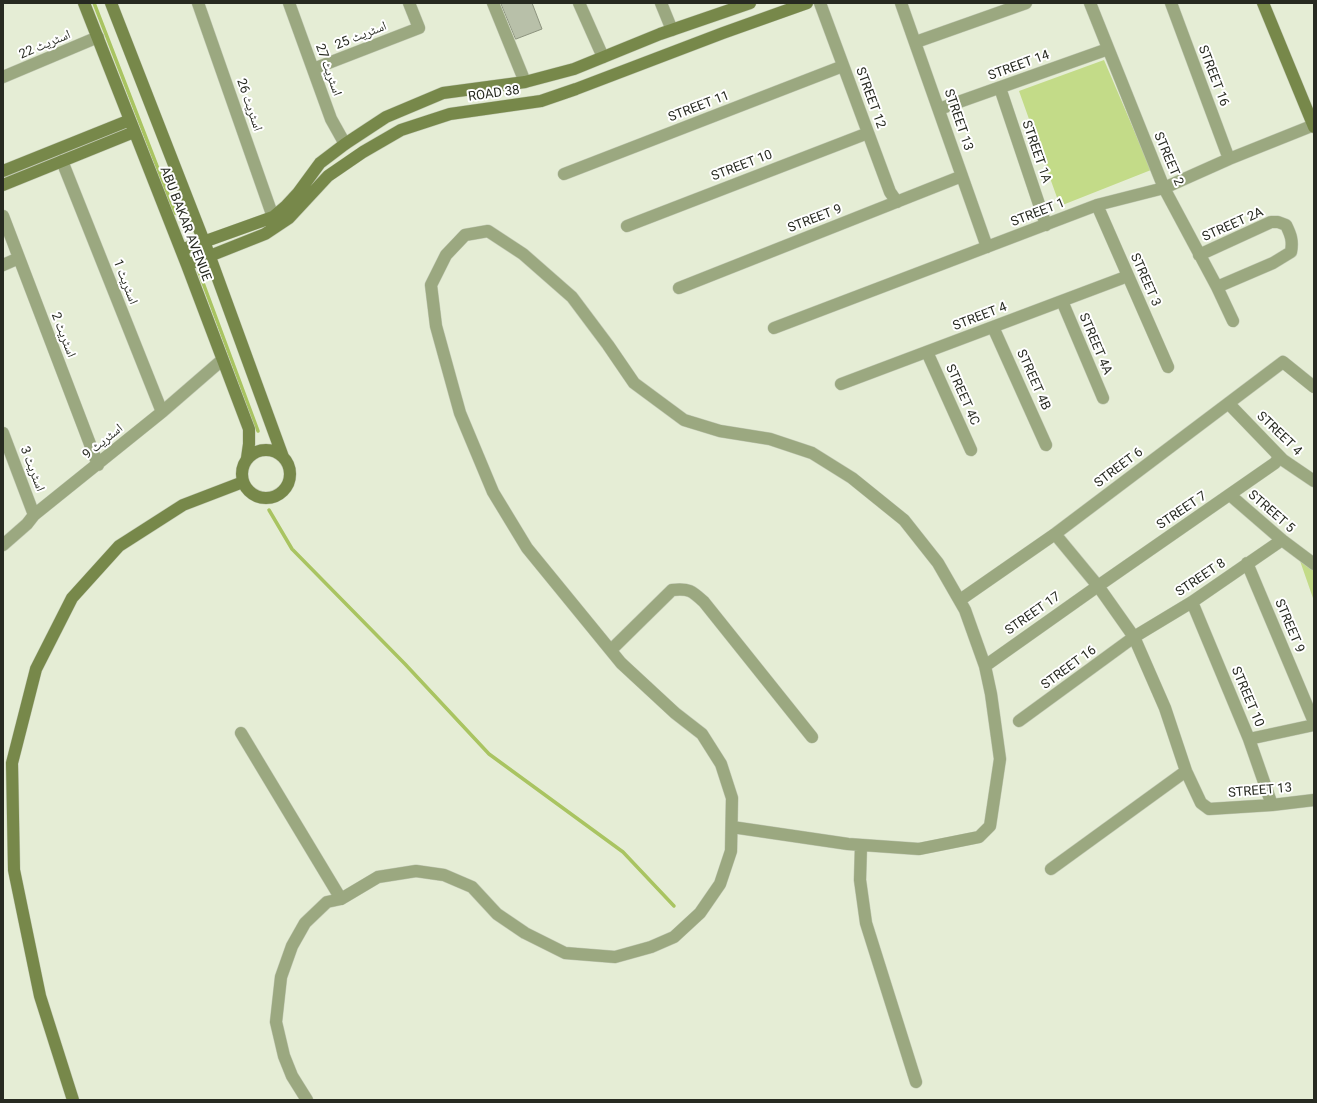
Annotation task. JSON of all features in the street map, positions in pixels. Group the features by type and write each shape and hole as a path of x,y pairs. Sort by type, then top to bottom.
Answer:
{"main road":[{"name":"ABU BAKAR AVENUE","path":"84,3 187,265 249,429 247,458"},
{"name":"ABU BAKAR AVENUE","path":"111,3 204,241 283,457"},
{"name":"ROAD 38","path":"187,265 265,234 289,218 328,176 363,152 401,130 450,114 541,101 807,3"},
{"path":"1263,3 1314,126"},
{"name":"ROAD 38","path":"181,250 273,217 286,206 320,163 345,144 386,117 443,93 525,82 574,69 672,30 746,4"},
{"path":"3,171 130,120"},
{"path":"3,185 134,132"},
{"path":"262,450 270,450 283,457 290,470 288,484 284,490 279,495 265,499 258,498 251,494 246,489 241,473 247,458 255,452 262,450"},
{"path":"73,1100 40,996 14,870 12,763 36,669 72,598 119,546 183,505 243,482"}],"street":[{"name":"اسٹریٹ 26","path":"198,3 273,217"},
{"name":"اسٹریٹ 27","path":"289,3 331,119 345,144"},
{"name":"اسٹریٹ 25","path":"313,69 419,28 409,3"},
{"path":"493,3 525,82"},
{"path":"579,3 603,57"},
{"path":"661,3 672,30"},
{"name":"STREET 12","path":"820,3 890,192 897,202"},
{"name":"STREET 13","path":"901,3 987,247"},
{"path":"916,42 1026,3"},
{"name":"STREET 2","path":"1090,3 1164,188 1217,287 1233,321"},
{"name":"STREET 16","path":"1171,3 1229,159"},
{"name":"اسٹریٹ 22","path":"3,78 98,37"},
{"name":"STREET 14","path":"939,109 1108,49"},
{"name":"STREET 11","path":"564,174 843,66"},
{"name":"STREET 1A","path":"1000,88 1046,225"},
{"name":"STREET 1","path":"774,328 1097,205 1164,188 1229,159 1314,126"},
{"name":"STREET 10","path":"627,226 868,133"},
{"name":"اسٹریٹ 1","path":"62,161 162,412"},
{"name":"STREET 9","path":"679,288 962,176"},
{"name":"STREET 3","path":"1097,205 1168,367"},
{"name":"اسٹریٹ 2","path":"3,216 98,464"},
{"name":"STREET 2A","path":"1199,255 1271,222 1278,222 1286,225 1289,230 1293,243 1291,252 1273,263 1217,287"},
{"path":"307,1100 292,1076 284,1056 276,1022 281,977 292,946 305,924 327,902 341,899 378,877 416,871 444,875 472,887 497,914 525,933 564,953 615,957 651,948 674,937 700,913 720,884 731,851 732,798 721,764 702,734 675,713 621,663 527,548 493,492 460,414 436,326 431,285 446,254 465,235 488,231 523,254 572,297 608,345 634,384 684,420 720,431 770,439 812,453 852,478 904,520 938,563 965,610 985,666 991,694 1000,759 990,826 979,837 920,849 861,845 732,827"},
{"path":"3,265 19,258"},
{"name":"STREET 4","path":"841,384 1128,276"},
{"name":"STREET 4A","path":"1062,301 1103,398"},
{"name":"STREET 4B","path":"993,327 1046,445"},
{"name":"STREET 4C","path":"927,352 971,450"},
{"name":"اسٹریٹ 9","path":"3,545 27,524 34,515 162,412 222,360"},
{"name":"STREET 6","path":"960,600 1055,534 1283,362 1314,386"},
{"name":"STREET 4","path":"1229,404 1279,457 1314,481"},
{"name":"اسٹریٹ 3","path":"3,433 34,515"},
{"name":"STREET 7","path":"1098,586 1275,463 1279,457"},
{"name":"STREET 5","path":"1230,495 1282,540 1314,564"},
{"path":"1051,868 1186,771 1165,708 1134,638 1098,586 1055,534"},
{"name":"STREET 8","path":"1134,638 1192,602 1282,540"},
{"name":"STREET 9","path":"1247,563 1314,722"},
{"name":"STREET 17","path":"985,666 1098,586"},
{"path":"611,650 672,590 684,588 692,592 704,602 812,737"},
{"name":"STREET 10","path":"1192,602 1249,739 1272,805"},
{"name":"STREET 16","path":"1019,721 1134,638"},
{"path":"1249,739 1314,726"},
{"path":"241,733 341,899"},
{"name":"STREET 13","path":"1186,771 1201,803 1209,809 1272,805 1314,800"},
{"path":"861,845 860,880 866,923 916,1082"}],"green space":[{"path":"1104,60 1151,170 1060,206 1019,91"},
{"path":"1299,558 1314,570 1314,601"}],"building":[{"path":"501,3 532,3 542,29 516,39"}],"waterway":[{"path":"94,3 175,213"},
{"path":"199,272 258,431"},
{"path":"269,510 292,549 405,664 489,754 623,852 674,906"}]}
